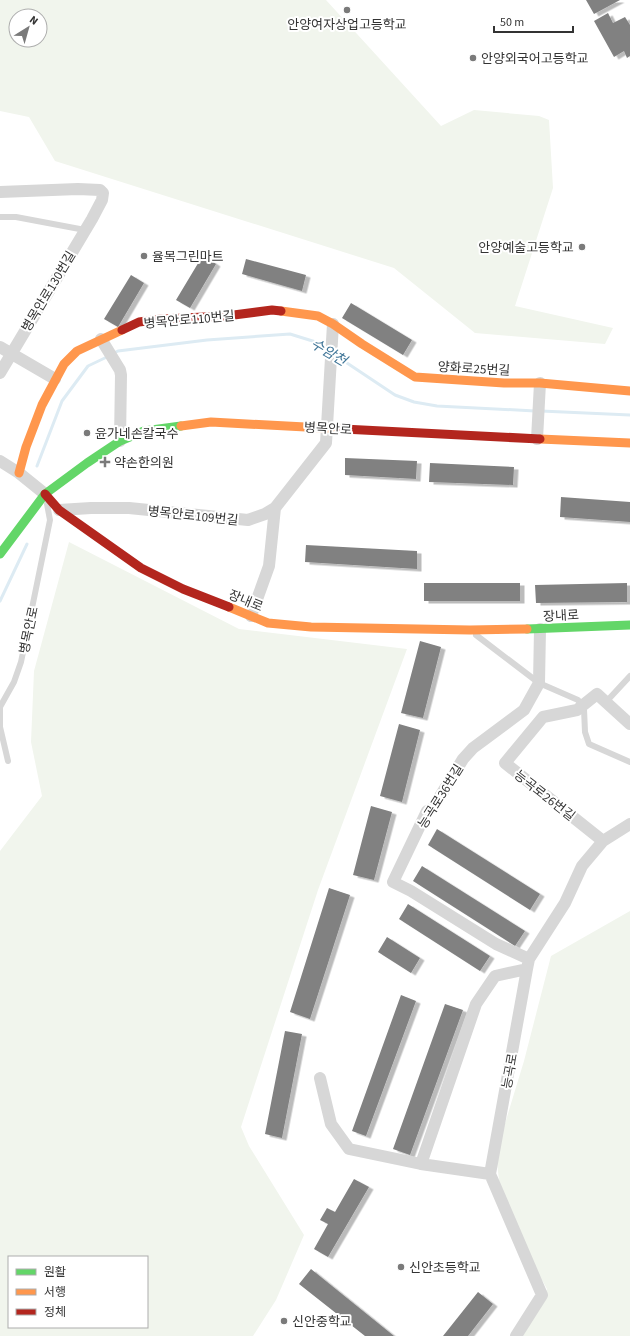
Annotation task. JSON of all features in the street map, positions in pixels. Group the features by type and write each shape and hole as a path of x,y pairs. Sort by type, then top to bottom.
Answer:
{"street":[{"name":"병목안로130번길","path":"0,192 78,189 100,190 103,193 102,200 85,230 0,373"},
{"name":"병목안로110번길","path":"19,473 26,447 42,405 64,364 77,351 102,342 139,322 161,319 226,316 272,310 318,316 333,324"},
{"path":"327,428 333,324"},
{"name":"양화로25번길","path":"333,324 415,378 504,383 540,388 630,391"},
{"path":"102,342 120,370 121,375 120,441"},
{"path":"0,347 55,379"},
{"path":"537,439 540,388"},
{"name":"병목안로","path":"0,553 45,494 120,441 144,431 211,422 630,443"},
{"name":"병목안로109번길","path":"59,510 129,508 248,520 265,514 275,508 326,443 327,428"},
{"path":"0,461 19,473 45,494"},
{"name":"장내로","path":"45,494 59,510 141,568 183,589 268,623 311,627 470,630 540,629 630,624"},
{"path":"251,616 269,566 275,508"},
{"name":"능곡로36번길","path":"528,964 411,891 393,882 427,812 433,808 462,759 473,748 524,710 539,683 540,629"},
{"path":"524,710 543,717 577,710 597,694 630,724"},
{"name":"능곡로26번길","path":"543,717 504,763 603,841"},
{"name":"능곡로","path":"490,1174 528,964 565,903 582,866 603,841 630,824"},
{"path":"420,1164 476,1004 495,976 528,964"},
{"path":"320,1078 331,1124 349,1149 420,1164 490,1174 542,1295 516,1336"}],"lane":[{"path":"0,217 16,217 85,230"},
{"name":"병목안로","path":"8,761 0,727 0,707 14,682 21,662 50,520 45,494"},
{"path":"470,630 539,683 578,700 584,709 585,732 589,744 630,762"},
{"path":"606,702 630,676"}],"shaded area":[{"path":"0,0 326,0 441,126 474,110 539,116 549,120 553,188 515,306 613,328 605,344 475,333 394,268 55,161 29,117 0,111"},
{"path":"69,542 239,629 407,649 318,890 241,1127 249,1146 304,1235 276,1300 253,1336 0,1336 0,851 42,796 31,742 34,671"},
{"path":"630,911 630,1336 523,1336 547,1289 502,1208 496,1153 524,1061 551,956"}],"building":[{"path":"586,0 620,0 594,14"},
{"path":"608,13 613,23 625,17 630,25 630,56 627,58 624,51 614,57 594,21"},
{"path":"203,255 216,264 190,308 176,300"},
{"path":"246,259 306,275 302,291 242,274"},
{"path":"131,275 144,283 118,327 104,319"},
{"path":"351,303 412,340 403,355 342,318"},
{"path":"345,458 417,461 416,479 345,475"},
{"path":"430,463 514,467 513,485 429,482"},
{"path":"561,497 630,502 630,522 560,517"},
{"path":"306,545 417,551 417,569 305,562"},
{"path":"424,583 520,583 520,601 424,601"},
{"path":"627,583 627,602 536,603 535,585"},
{"path":"420,641 441,647 423,718 401,713"},
{"path":"399,724 420,730 402,802 380,796"},
{"path":"371,806 392,812 374,880 353,875"},
{"path":"437,829 540,894 530,910 428,845"},
{"path":"422,866 525,931 515,946 413,881"},
{"path":"329,888 350,895 310,1019 290,1012"},
{"path":"408,904 490,956 480,971 399,919"},
{"path":"387,937 420,958 411,973 378,952"},
{"path":"401,995 416,1001 366,1136 352,1131"},
{"path":"445,1004 463,1010 410,1155 393,1149"},
{"path":"285,1031 302,1034 282,1138 265,1134"},
{"path":"354,1179 369,1187 328,1257 314,1249 328,1224 320,1220 327,1208 335,1212"},
{"path":"311,1269 394,1336 365,1336 299,1284"},
{"path":"478,1292 493,1304 468,1336 443,1336"}],"waterway":[{"name":"수암천","path":"114,353 118,351 207,340 290,334 319,343 329,351"},
{"name":"수암천","path":"335,355 395,395 414,402 437,406 535,411"},
{"name":"수암천","path":"37,466 62,401 88,366 109,356"},
{"name":"수암천","path":"541,411 630,415"},
{"name":"수암천","path":"0,601 27,544"}],"traffic: fast":[{"path":"0,554 45,494 87,463 120,441 144,431 181,426"},
{"path":"527,629 630,625"}],"traffic: slow":[{"path":"281,311 318,316 333,324 415,377 504,383 540,383 630,391"},
{"path":"19,473 26,447 42,405 64,364 77,351 122,330"},
{"path":"181,426 211,422 343,429"},
{"path":"540,439 630,443"},
{"path":"229,607 268,623 311,627 470,630 527,629"}],"traffic: jam":[{"path":"122,330 139,322 161,319 226,316 272,310 281,311"},
{"path":"343,429 540,439"},
{"path":"45,494 59,510 141,568 183,589 229,607"}],"place":[{"name":"안양여자상업고등학교","path":"347,10"},
{"name":"안양외국어고등학교","path":"473,58"},
{"name":"안양예술고등학교","path":"582,247"},
{"name":"율목그린마트","path":"144,256"},
{"name":"윤가네손칼국수","path":"87,433"},
{"name":"약손한의원","path":"105,462"},
{"name":"신안초등학교","path":"401,1267"},
{"name":"신안중학교","path":"284,1321"}]}
